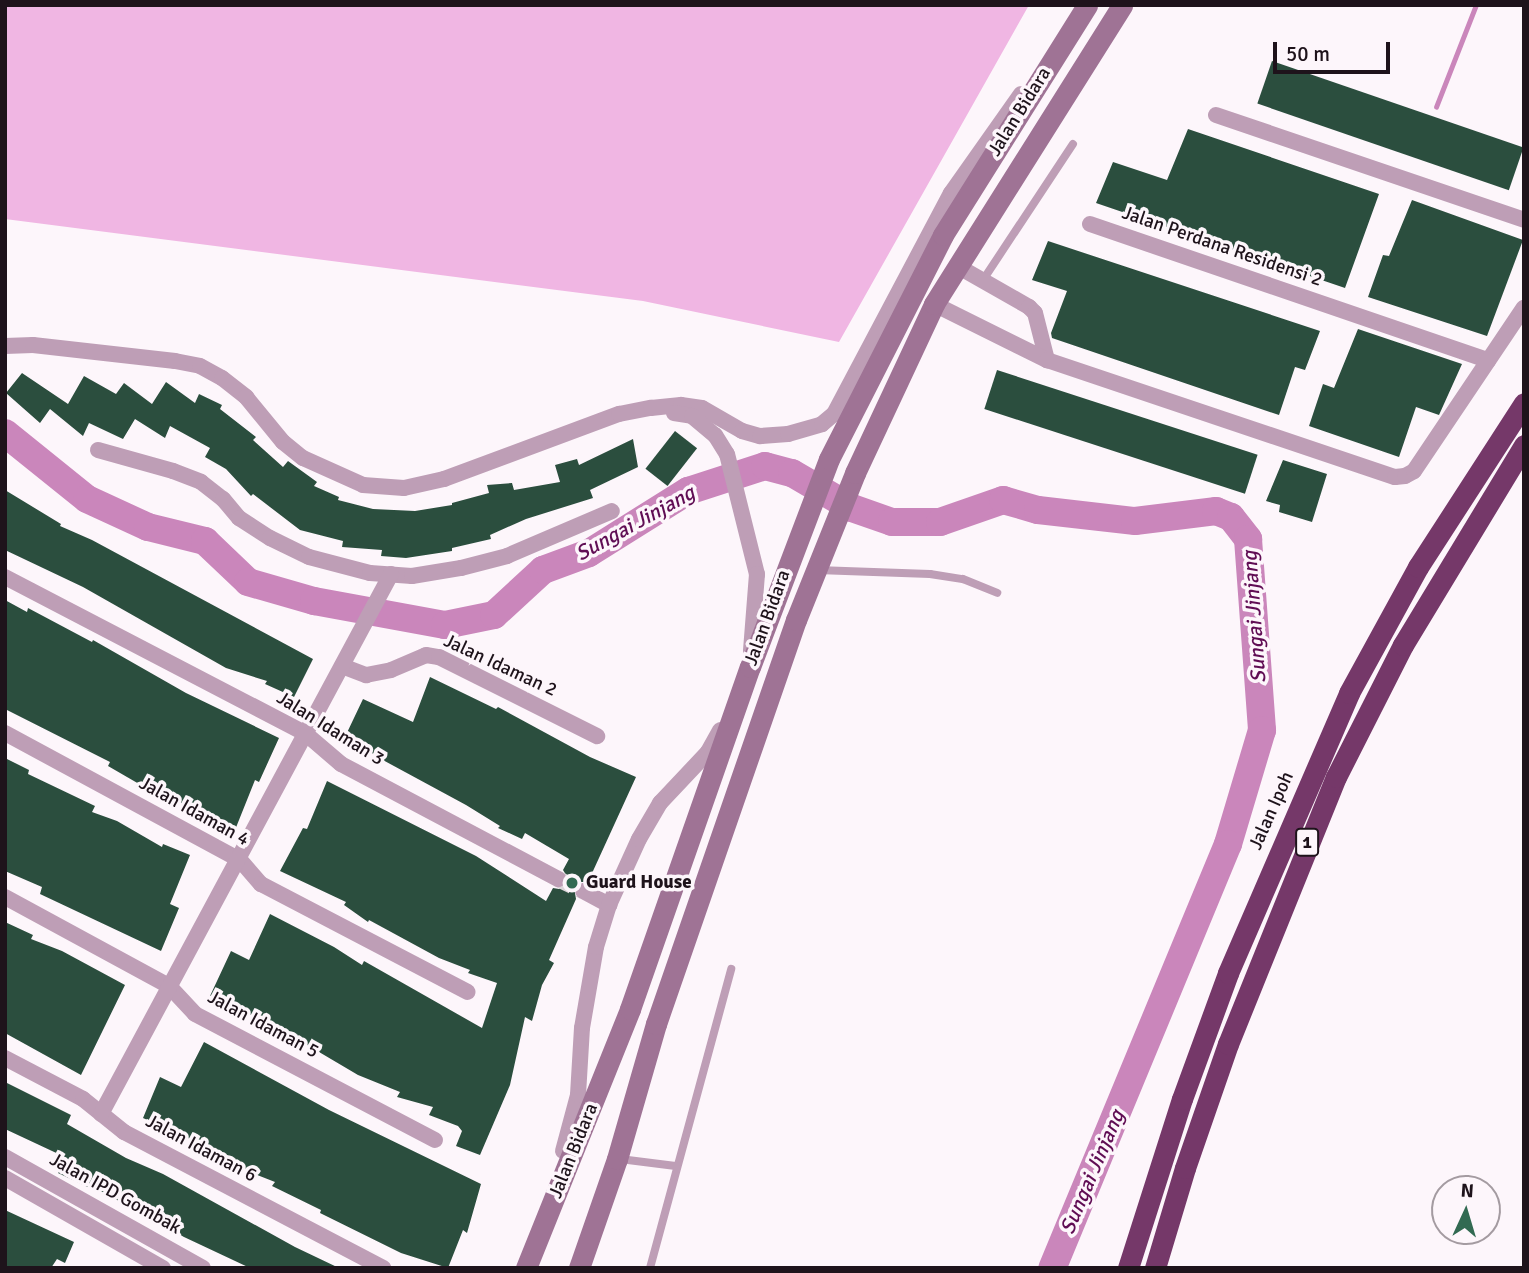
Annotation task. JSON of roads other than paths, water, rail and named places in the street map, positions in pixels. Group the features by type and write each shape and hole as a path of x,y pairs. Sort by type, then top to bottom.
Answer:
{"highway":[{"name":"Jalan Ipoh","path":"1128,1268 1182,1099 1228,973 1349,693 1418,567 1524,403"},
{"name":"1","path":"1156,1268 1185,1168 1228,1044 1336,777 1403,645 1524,445"}],"main road":[{"name":"Jalan Bidara","path":"526,1268 631,1009 750,667 829,459 943,235 1087,5"},
{"name":"Jalan Bidara","path":"579,1268 617,1159 656,1024 814,570 855,473 934,304 1122,5"},
{"path":"844,426 912,316 934,272 941,264 949,262 959,268"}],"street":[{"path":"5,346 33,345 200,366 222,378 246,397 284,442 303,458 363,485 404,488 444,479 619,414 651,408 681,405 702,408 742,431 760,436 808,429 822,424 834,414 951,194 982,146 1063,44"},
{"path":"1216,115 1524,220"},
{"name":"Jalan Perdana Residensi 2","path":"1090,225 1488,360"},
{"path":"959,268 1035,313 1047,360"},
{"path":"934,304 1047,360 1274,434 1395,477 1414,471 1524,307"},
{"path":"526,1268 573,1120 578,1096 582,1028 596,947 609,905 660,803 708,752 750,667 757,574 727,454 715,435 692,416 651,408"},
{"path":"98,450 173,471 201,482 223,499 239,517 270,538 309,557 387,581 507,556 612,511"},
{"name":"Jalan Idaman 3","path":"5,577 306,734 341,764 558,879"},
{"path":"101,1114 240,860 387,581"},
{"name":"Jalan Idaman 2","path":"342,666 366,675 391,670 426,655 439,657 597,736"},
{"name":"Jalan Idaman 4","path":"5,733 240,860 261,884 468,992"},
{"path":"583,891 609,905"},
{"name":"Jalan Idaman 5","path":"5,897 169,986 195,1014 435,1140"},
{"name":"Jalan Idaman 6","path":"5,1058 83,1099 124,1132 383,1268"},
{"name":"Jalan IPD Gombak","path":"5,1157 203,1268"},
{"name":"Jalan IPD Gombak","path":"5,1178 163,1268"}],"lane":[{"path":"983,280 1073,144"},
{"path":"814,570 930,574 963,579 997,593"},
{"path":"650,1268 731,970"},
{"path":"617,1159 676,1166"}],"waterway":[{"path":"1436,107 1476,5"},
{"name":"Sungai Jinjang","path":"5,433 87,499 148,527 205,541 248,582 314,601 445,625 494,615 543,570 589,553 688,491 765,466 792,473 852,508 892,522 940,522 1003,500 1038,510 1135,521 1216,511 1231,517 1248,539 1262,730 1228,844 1052,1268"}],"tunnel":[{"path":"558,879 583,891"}],"place":[{"name":"Guard House","path":"572,883"}]}
